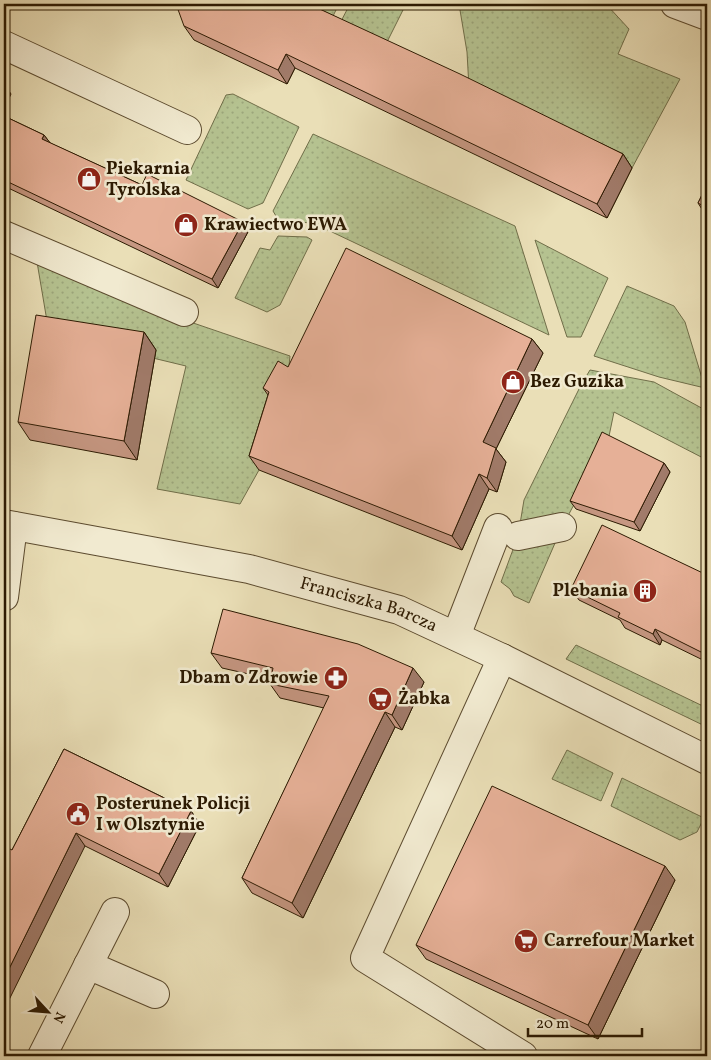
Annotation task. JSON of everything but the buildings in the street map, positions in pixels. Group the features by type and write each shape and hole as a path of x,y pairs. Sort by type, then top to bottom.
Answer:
{"street":[{"path":"676,4 707,16"},
{"path":"4,45 187,130"},
{"path":"4,235 184,312"},
{"path":"4,597 8,525"},
{"name":"Franciszka Barcza","path":"8,525 249,569 399,610 502,658 707,760"},
{"path":"456,636 508,532 562,527"},
{"path":"502,658 365,958 523,1056"},
{"path":"42,1056 115,912"},
{"path":"88,965 155,994"}],"green space":[{"path":"315,4 339,4 329,24 321,19"},
{"path":"350,4 406,4 384,48 338,27"},
{"path":"459,4 606,4 629,29 618,54 680,79 632,168 469,88 467,52"},
{"path":"233,94 299,127 263,203 248,209 186,180 226,95"},
{"path":"313,134 515,226 549,335 313,223 279,221 273,211"},
{"path":"278,236 307,237 312,240 280,305 267,312 235,298 260,248 270,250"},
{"path":"535,240 608,278 581,337 567,337"},
{"path":"37,262 117,297 290,356 288,376 259,470 240,504 157,489 186,366 49,333"},
{"path":"627,286 674,306 685,322 705,388 659,377 594,356"},
{"path":"590,370 654,382 707,411 707,460 614,412 608,441 562,527 529,603 514,596 510,589 501,582 518,536 524,500"},
{"path":"576,645 707,708 707,727 566,659"},
{"path":"567,750 613,773 601,801 552,779"},
{"path":"622,778 704,818 697,832 680,840 611,806"}],"place":[{"name":"Piekarnia Tyrolska","path":"89,179"},
{"name":"Krawiectwo EWA","path":"186,225"},
{"name":"Bez Guzika","path":"513,382"},
{"name":"Plebania","path":"645,591"},
{"name":"Dbam o Zdrowie","path":"336,678"},
{"name":"Żabka","path":"380,699"},
{"name":"Posterunek Policji I w Olsztynie","path":"78,814"},
{"name":"Carrefour Market","path":"526,941"}]}
